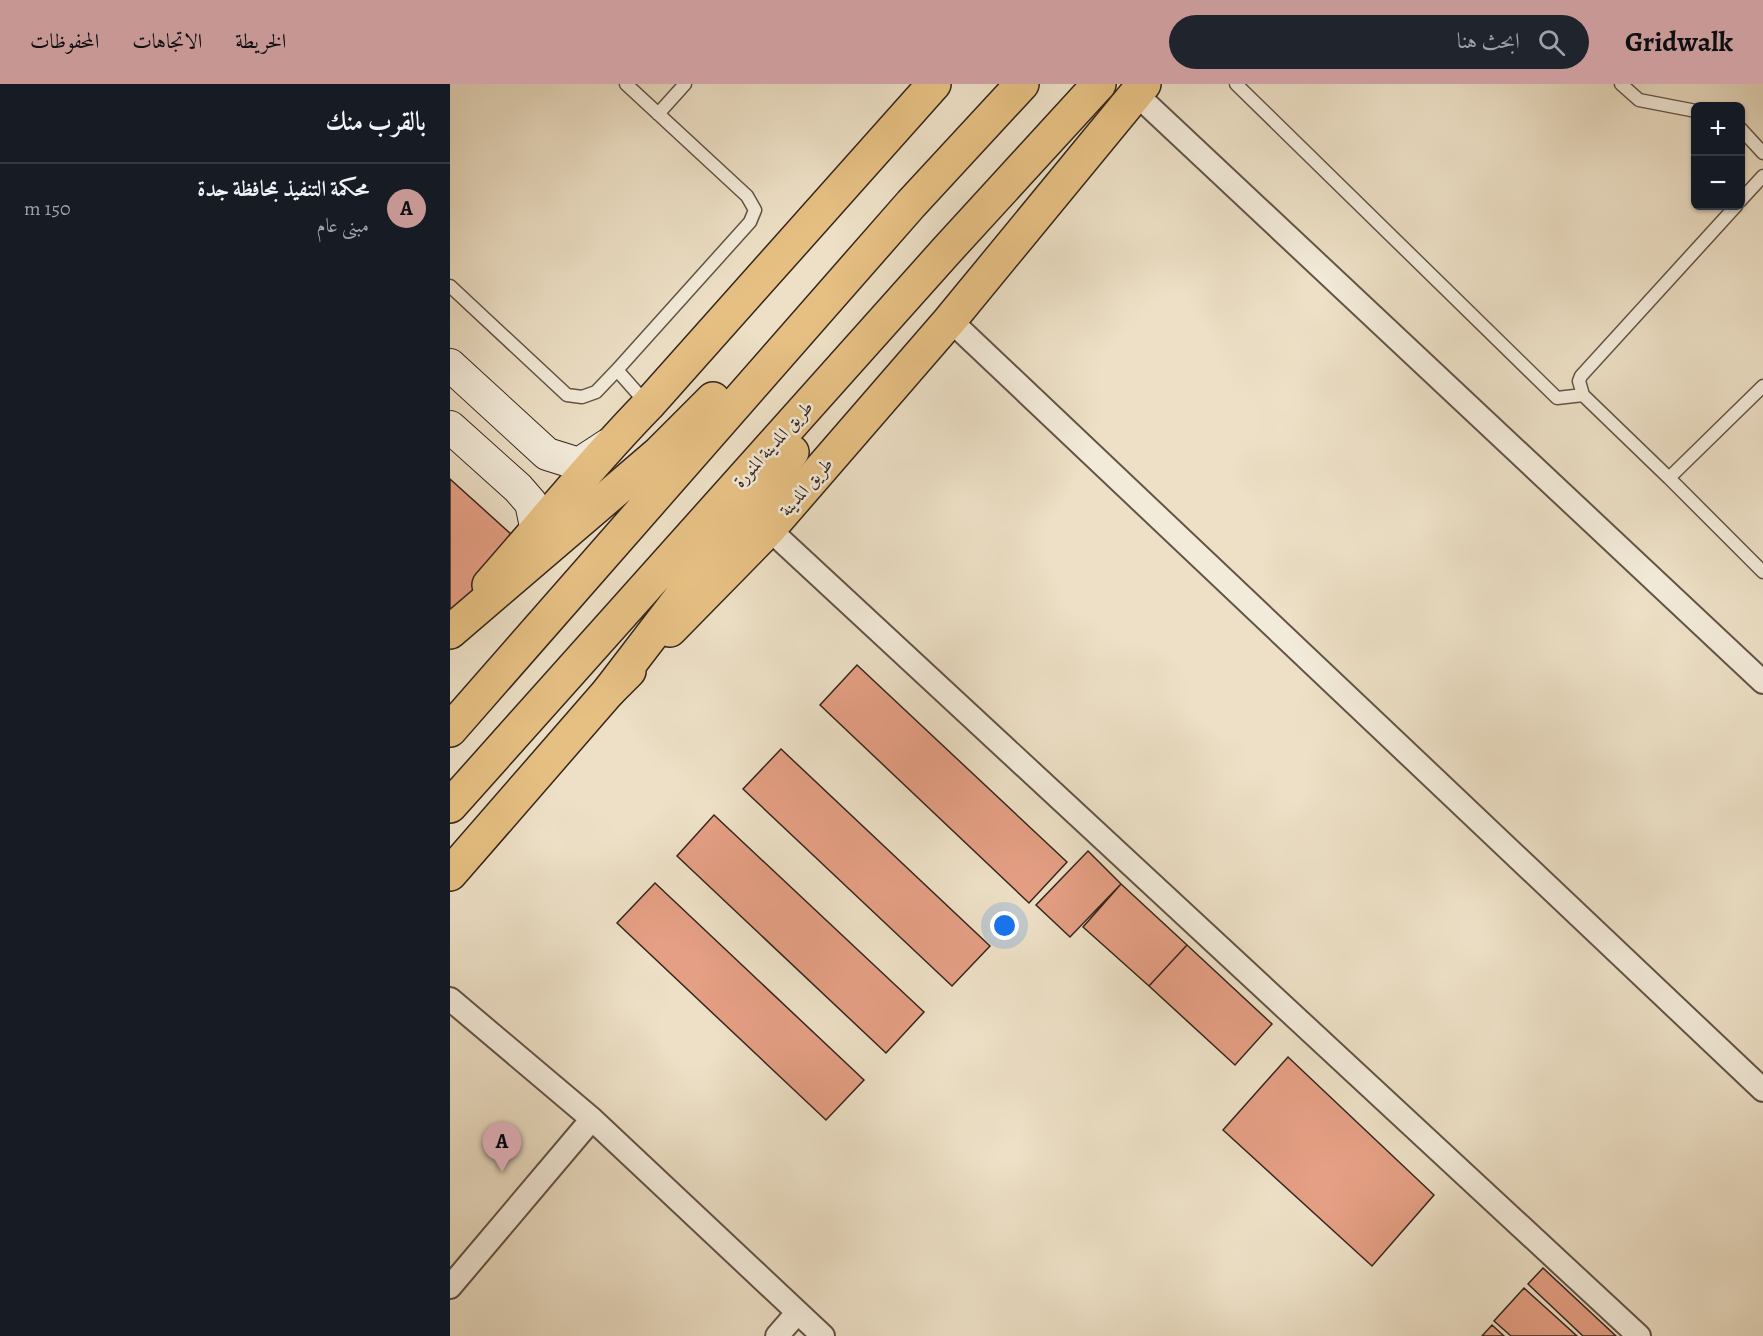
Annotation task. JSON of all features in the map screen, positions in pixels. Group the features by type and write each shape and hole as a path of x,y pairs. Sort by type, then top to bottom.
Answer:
{"main road":[{"path":"450,630 537,531 608,445 648,405 934,84"},
{"path":"450,730 910,204 1022,84"},
{"name":"طريق المدينة المنورة","path":"450,806 947,250 1099,84"},
{"name":"طريق المدينة","path":"450,874 609,691 769,529 950,320 1140,89"},
{"path":"450,630 659,453 910,204"},
{"path":"609,691 947,250"},
{"path":"450,365 547,454 579,464 608,445"},
{"path":"450,427 518,488 531,503 537,531"}],"street":[{"path":"1140,89 1763,682"},
{"path":"950,320 1763,1090"},
{"path":"769,529 1639,1336"},
{"path":"450,999 592,1119 823,1336"},
{"path":"450,1287 592,1119"},
{"path":"777,1336 797,1313"}],"lane":[{"path":"450,286 567,395 582,398 596,392 617,370 750,222 755,210 747,196 626,84"},
{"path":"658,114 685,84"},
{"path":"1236,84 1557,398 1583,395"},
{"path":"1621,84 1639,100 1691,110"},
{"path":"1745,133 1763,153"},
{"path":"1758,191 1763,176"},
{"path":"1732,210 1581,376 1579,381 1583,395 1762,570"},
{"path":"617,370 648,405"},
{"path":"1669,478 1763,386"}],"building":[{"path":"450,479 522,544 450,625"},
{"path":"857,665 1067,862 1029,903 820,705"},
{"path":"781,749 990,946 952,986 743,789"},
{"path":"714,815 924,1012 886,1053 677,856"},
{"path":"1088,851 1121,884 1070,937 1036,905"},
{"path":"655,883 864,1080 826,1120 617,923"},
{"path":"1121,884 1187,945 1149,986 1083,927"},
{"path":"1187,945 1272,1024 1235,1065 1149,986"},
{"path":"1288,1057 1434,1195 1372,1266 1223,1130"},
{"path":"1543,1268 1616,1336 1583,1336 1528,1284"},
{"path":"1524,1288 1577,1336 1511,1336 1494,1321"},
{"path":"1492,1325 1504,1336 1482,1336"}],"place":[{"name":"محكمة التنفيذ بمحافظة جدة","path":"502,1172"}]}
